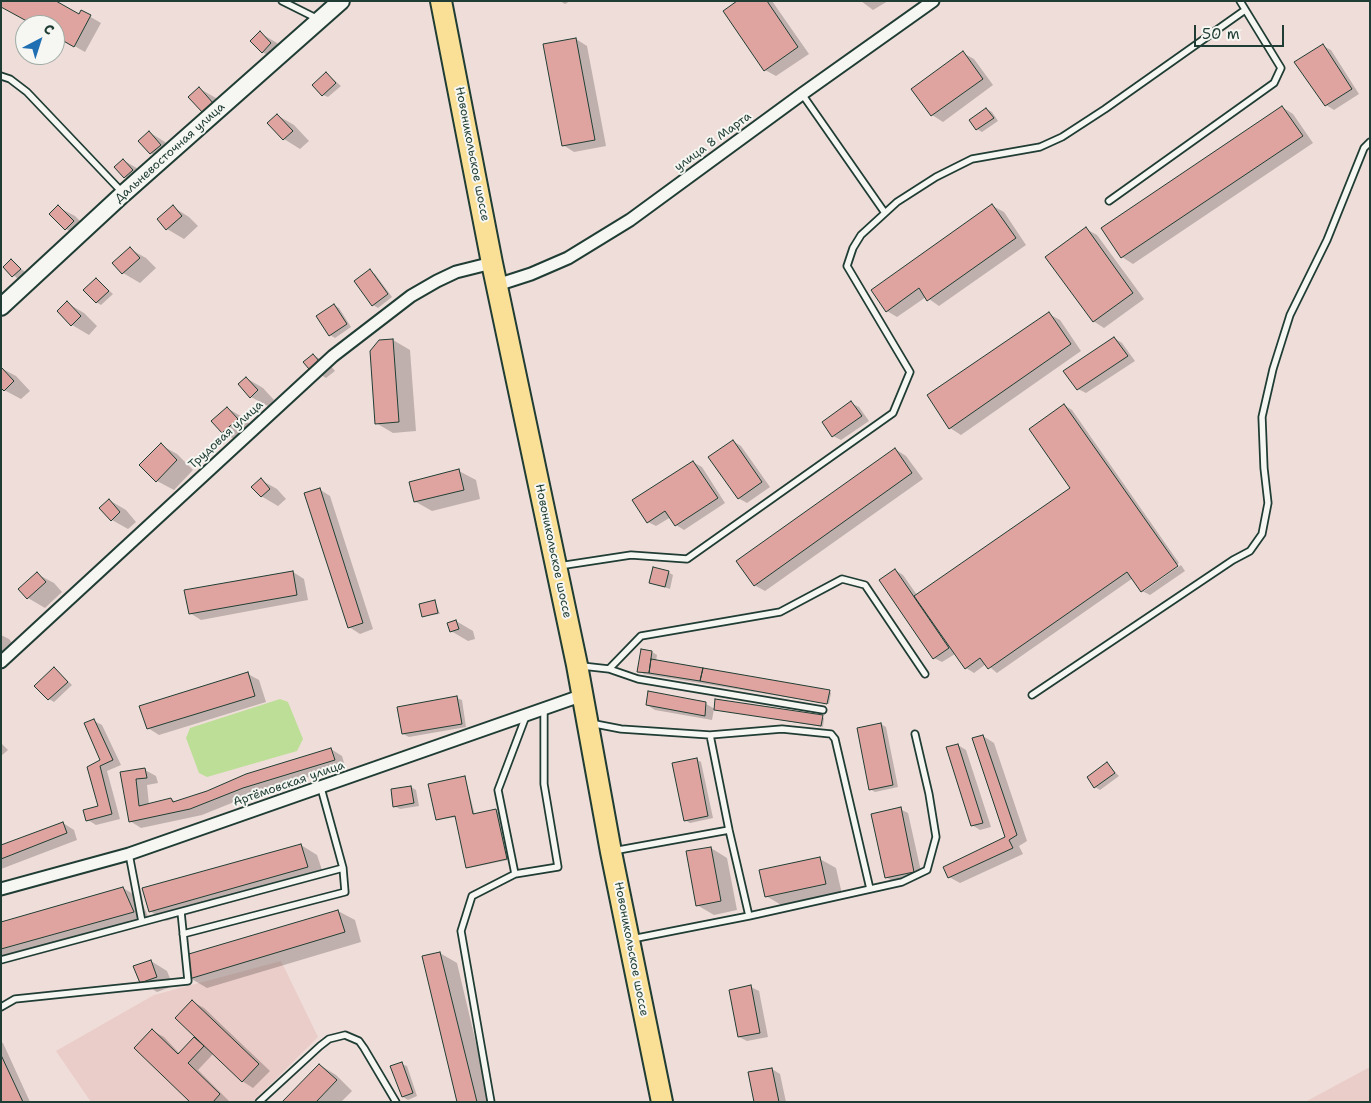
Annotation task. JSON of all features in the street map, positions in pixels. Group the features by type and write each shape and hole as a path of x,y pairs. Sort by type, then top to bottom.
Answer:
{"highway":[{"name":"Новоникольское шоссе","path":"441,1 492,263 578,665 611,852 662,1102"}],"main road":[{"name":"Дальневосточная улица","path":"1,307 325,12 341,1"}],"street":[{"name":"улица 8 Марта","path":"497,285 531,274 568,258 630,220 933,1"},
{"name":"Трудовая улица","path":"1,662 332,356 411,296 456,272 492,263"},
{"name":"Артёмовская улица","path":"1,889 129,854 583,695"}],"lane":[{"path":"282,1 325,12"},
{"path":"1109,201 1274,83 1281,68 1240,1"},
{"path":"556,566 575,565 632,554 687,559 893,413 910,372 847,266 853,248 861,234 897,202 936,177 972,159 1040,147 1062,138 1105,110 1245,10"},
{"path":"1,76 10,79 27,92 123,194"},
{"path":"802,94 886,213"},
{"path":"1032,695 1233,560 1250,551 1262,534 1268,503 1264,468 1262,417 1273,369 1290,315 1327,240 1364,148 1370,142"},
{"path":"609,669 642,636 780,612 842,579 865,585 925,674"},
{"path":"578,665 609,669 638,679 823,710"},
{"path":"490,1102 461,931 472,896 515,874 558,866 544,784 544,709"},
{"path":"515,874 498,790 526,715"},
{"path":"588,722 621,729 710,735 782,729 830,734 835,739 870,889"},
{"path":"630,939 749,916 902,882 927,870 936,837 915,734"},
{"path":"710,735 749,916"},
{"path":"183,934 345,892 343,868 321,788"},
{"path":"611,852 729,830"},
{"path":"129,854 142,922"},
{"path":"1,960 343,868"},
{"path":"1,1007 15,999 188,981 181,912"},
{"path":"259,1102 320,1046 329,1039 345,1035 359,1041 396,1102"}],"shaded area":[{"path":"281,961 318,1037 253,1102 91,1102 56,1051 154,995"},
{"path":"1370,1067 1370,1102 1305,1102"}],"green space":[{"path":"280,699 288,702 303,739 297,751 207,777 199,773 186,738 190,728"}],"building":[{"path":"1,1 56,1 79,14 81,10 91,15 74,47 65,42 65,15 16,15 1,7"},
{"path":"737,1 767,1 798,47 764,71 723,11"},
{"path":"260,31 271,43 262,53 250,41"},
{"path":"576,38 595,140 562,146 543,44"},
{"path":"1323,44 1352,89 1325,106 1294,62"},
{"path":"963,51 983,79 931,116 911,89"},
{"path":"326,72 336,83 322,96 312,85"},
{"path":"199,87 213,103 203,113 188,97"},
{"path":"1282,106 1303,136 1121,258 1101,228"},
{"path":"986,108 994,118 976,130 969,120"},
{"path":"277,114 293,131 283,140 267,123"},
{"path":"149,131 161,145 150,154 138,141"},
{"path":"123,159 133,170 124,178 114,167"},
{"path":"992,204 1016,238 927,301 919,288 886,312 871,290"},
{"path":"58,205 74,221 65,230 49,214"},
{"path":"173,205 182,216 166,230 157,219"},
{"path":"1086,227 1133,293 1093,322 1045,257"},
{"path":"130,247 140,258 122,274 112,263"},
{"path":"11,259 21,269 12,277 3,267"},
{"path":"370,269 388,294 372,306 354,281"},
{"path":"96,278 109,291 96,303 83,290"},
{"path":"67,301 81,316 71,326 57,311"},
{"path":"334,304 347,324 329,336 316,316"},
{"path":"1049,312 1071,344 949,429 927,395"},
{"path":"1114,337 1128,356 1077,390 1063,371"},
{"path":"393,339 399,422 375,424 370,351 379,340"},
{"path":"313,354 319,361 309,369 303,362"},
{"path":"1,367 14,381 4,391 1,388"},
{"path":"246,377 258,390 250,398 238,384"},
{"path":"851,401 862,416 832,437 822,422"},
{"path":"1064,404 1178,566 1141,592 1127,572 988,669 980,658 965,669 914,596 1070,488 1029,429"},
{"path":"227,407 238,419 222,433 211,421"},
{"path":"733,440 762,482 738,499 708,457"},
{"path":"161,443 177,460 156,482 139,465"},
{"path":"895,448 912,473 754,586 736,561"},
{"path":"693,461 718,498 675,526 665,511 647,523 632,500"},
{"path":"459,469 464,490 414,502 409,482"},
{"path":"261,478 270,489 261,497 251,487"},
{"path":"320,488 363,623 348,628 304,493"},
{"path":"109,499 120,512 111,521 99,508"},
{"path":"653,567 669,571 665,587 649,583"},
{"path":"895,569 949,648 933,659 879,580"},
{"path":"293,571 297,595 189,614 184,590"},
{"path":"37,572 46,582 27,599 18,589"},
{"path":"435,600 438,613 422,617 419,604"},
{"path":"456,620 459,629 450,632 447,623"},
{"path":"641,649 652,651 649,673 637,672"},
{"path":"651,659 703,668 700,681 649,673"},
{"path":"54,667 68,682 48,700 34,686"},
{"path":"703,668 830,690 827,704 700,681"},
{"path":"248,672 255,696 147,729 139,706"},
{"path":"648,691 706,702 705,716 646,705"},
{"path":"457,696 462,724 402,734 397,707"},
{"path":"715,699 823,715 821,726 714,710"},
{"path":"94,719 113,760 100,766 112,814 86,821 83,810 98,806 87,767 100,760 84,723"},
{"path":"881,723 893,785 869,790 857,728"},
{"path":"983,735 1017,835 1009,840 1013,848 948,878 943,867 1005,837 972,738"},
{"path":"958,744 983,823 971,826 946,747"},
{"path":"331,748 335,760 243,788 190,809 129,822 120,772 145,768 147,778 136,779 139,806 171,798 173,802 207,791 246,774"},
{"path":"697,758 708,816 684,821 672,763"},
{"path":"1107,762 1115,773 1094,788 1087,777"},
{"path":"465,776 473,814 496,809 507,859 466,868 455,816 436,820 428,784"},
{"path":"411,786 414,803 393,807 391,789"},
{"path":"901,807 914,872 885,878 871,814"},
{"path":"63,822 67,833 1,859 1,845"},
{"path":"301,844 308,867 149,912 142,888"},
{"path":"711,847 721,901 696,906 686,851"},
{"path":"820,857 826,884 765,897 759,870"},
{"path":"123,887 134,912 1,949 1,922"},
{"path":"338,910 345,932 189,979 182,956"},
{"path":"440,952 477,1102 457,1102 422,956"},
{"path":"151,960 157,977 140,983 133,966"},
{"path":"751,985 760,1033 738,1037 729,990"},
{"path":"192,1000 259,1064 242,1082 175,1018"},
{"path":"152,1029 178,1054 194,1037 204,1046 188,1063 220,1094 213,1102 190,1102 134,1048"},
{"path":"1,1055 23,1102 1,1102"},
{"path":"402,1062 413,1093 402,1097 390,1066"},
{"path":"319,1064 337,1080 316,1102 282,1102"},
{"path":"772,1068 779,1102 754,1102 748,1072"}]}
